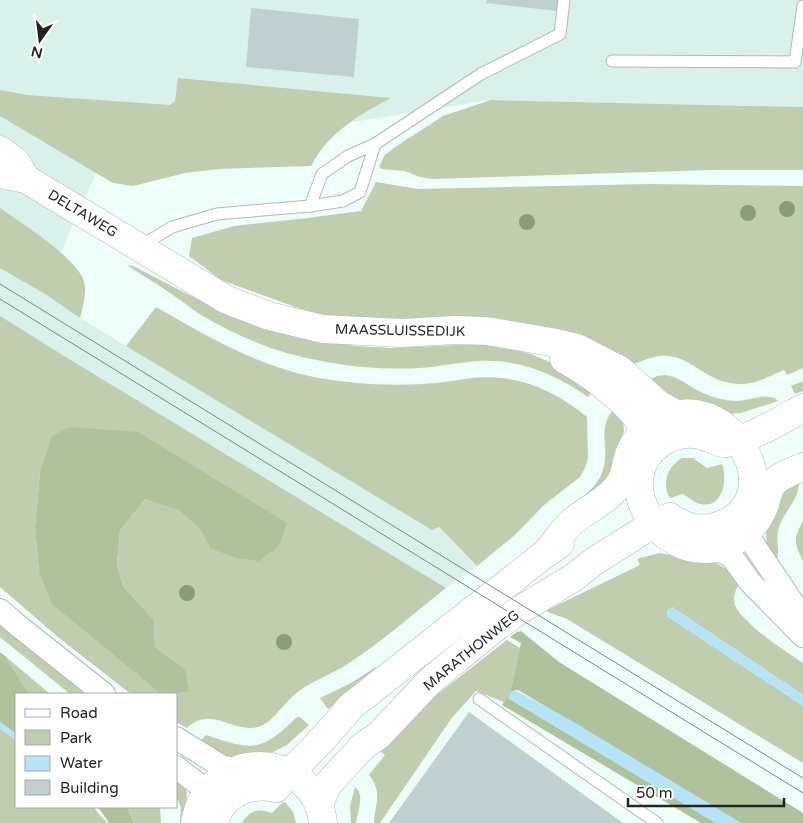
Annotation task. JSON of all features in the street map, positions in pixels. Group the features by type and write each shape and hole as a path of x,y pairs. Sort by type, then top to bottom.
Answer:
{"main road":[{"name":"DELTAWEG","path":"0,150 16,162 26,178"},
{"name":"DELTAWEG","path":"0,172 6,175 26,178 139,247"},
{"name":"MAASSLUISSEDIJK","path":"139,247 227,300 269,316 322,329 401,333 455,330 487,331 577,348 620,370 658,404 678,414"},
{"name":"MAASSLUISSEDIJK","path":"528,338 575,365 604,386 640,422 647,443"},
{"path":"803,400 786,404 737,425 724,444 700,435 684,434 632,448 631,482 642,503 663,532 687,547 696,549 715,548 734,541 743,522 749,497 760,488 774,483 803,467"},
{"path":"731,432 803,408"},
{"path":"647,443 660,420 678,414 706,416 731,432 747,454 760,488"},
{"path":"760,488 766,468 803,450"},
{"name":"MARATHONWEG","path":"208,813 244,789 254,786 276,788 279,770 285,760 330,715 350,707 546,553 628,500 631,482"},
{"name":"MARATHONWEG","path":"330,813 353,776 367,761 379,735 430,681 518,611 573,578 602,569 661,541 670,517 694,528 711,528 727,522 743,522"},
{"path":"208,813 220,778 237,769 253,766 279,770 306,786 330,813"}],"street":[{"path":"743,522 803,618"},
{"path":"715,548 732,557 750,582 803,636"},
{"path":"0,610 103,693"},
{"path":"178,739 223,767 237,769"},
{"path":"178,769 202,787 208,813"}],"lane":[{"path":"310,206 322,174 348,156 375,144 481,74 560,34 564,0"},
{"path":"612,61 795,62 803,6"},
{"path":"139,247 172,227 217,214 310,206 342,201 360,192 375,144"},
{"path":"478,699 657,823"}],"shaded area":[{"path":"0,0 803,0 803,107 491,100 101,162 58,259 39,290 80,318 432,530 438,527 477,566 446,588 61,354 0,351"}],"green space":[{"path":"178,78 391,98 357,118 336,134 318,154 311,166 219,169 185,173 133,186 113,183 0,116 0,90 27,95 170,105 175,101"},
{"path":"491,100 803,107 803,170 712,170 432,179 405,171 382,169 379,167 384,156 395,147 443,116"},
{"path":"376,182 418,189 649,184 803,186 803,368 787,375 784,370 753,383 733,383 710,376 690,363 676,357 653,357 634,364 312,313 221,280 189,256 192,238 234,226 361,211"},
{"path":"0,208 47,241 79,272 84,281 85,290 80,318 45,294 0,268"},
{"path":"131,265 232,317 293,336 356,346 390,348 481,344 509,348 531,354 552,363 594,389 588,397 550,375 523,365 494,361 464,362 406,369 380,368 342,364 287,353 243,337 201,315 128,266"},
{"path":"156,307 213,339 252,357 293,372 314,377 355,383 396,385 429,384 488,377 519,381 548,391 587,417 588,458 585,468 580,477 544,505 515,535 477,566 439,527 432,530 126,346"},
{"path":"0,316 446,588 362,654 343,667 299,691 272,718 263,725 253,728 216,719 206,719 197,721 187,728 178,723 178,693 130,693 59,638 0,587","holes":["40,472 287,523 210,548 199,528 179,509 145,499 120,531 117,564 123,586 154,620 155,647 185,669 39,572 35,527"]},
{"path":"666,375 677,378 703,393 723,400 739,401 770,397 778,401 741,413 727,414 681,403 645,382 657,376"},
{"path":"803,381 803,391 795,394 791,386"},
{"path":"616,407 623,419 624,431 615,464 603,487 570,506 592,488 602,473 605,464 606,423 609,415"},
{"path":"70,427 138,432 287,523 279,546 259,561 236,558 210,548 199,528 179,510 145,499 120,531 117,564 123,586 154,620 155,647 185,669 189,691 176,693 159,692 52,604 39,572 35,527 40,472 52,436"},
{"path":"682,458 693,458 707,468 722,464 724,485 719,497 714,502 708,504 698,503 683,494 670,498 666,487 667,475 677,461"},
{"path":"799,483 797,495 779,527 777,559 767,546 767,528 785,488"},
{"path":"803,521 803,561 796,545 796,537"},
{"path":"659,553 716,563 728,570 740,583 734,596 735,605 739,612 765,637 803,663 803,695 672,607 667,616 803,706 803,763 567,619 548,612 547,610 640,565 637,559"},
{"path":"0,623 84,693 69,693 0,637"},
{"path":"521,631 559,662 803,813 803,823 741,823 518,690 515,690 508,698 716,823 701,823 502,705 510,693 521,643 510,637"},
{"path":"507,640 520,648 510,693 504,702 476,691 451,719 380,823 374,823 377,793 376,787 369,775 385,755 381,752 403,723 436,690 439,693"},
{"path":"0,652 5,656 28,693 15,693 15,733 0,722"},
{"path":"5,656 49,693 28,693"},
{"path":"376,667 379,672 328,709 320,698 351,683"},
{"path":"300,717 309,725 287,745 273,752 233,757 223,755 199,742 206,735 234,744 255,745 264,743 273,738 296,718"},
{"path":"0,728 15,739 15,808 94,808 107,823 0,823"},
{"path":"178,779 187,792 185,823 180,823 181,807 178,800"},
{"path":"355,787 360,794 360,804 356,823 351,823 350,806"},
{"path":"283,802 293,812 296,823 242,823 251,813 263,811 272,813"},
{"path":"99,808 127,808 134,823 109,823"},
{"path":"127,808 160,808 161,823 134,823"}],"water":[{"path":"672,607 803,695 803,706 667,616 667,610"},
{"path":"515,690 572,721 741,823 716,823 508,698 511,692"},
{"path":"0,722 15,733 15,739 0,728"}],"building":[{"path":"487,0 559,0 558,11 486,3"},
{"path":"251,8 359,19 354,77 246,67"},
{"path":"469,712 623,823 389,823"}],"tram line":[{"path":"0,284 803,778"},
{"path":"0,299 803,793"}]}
